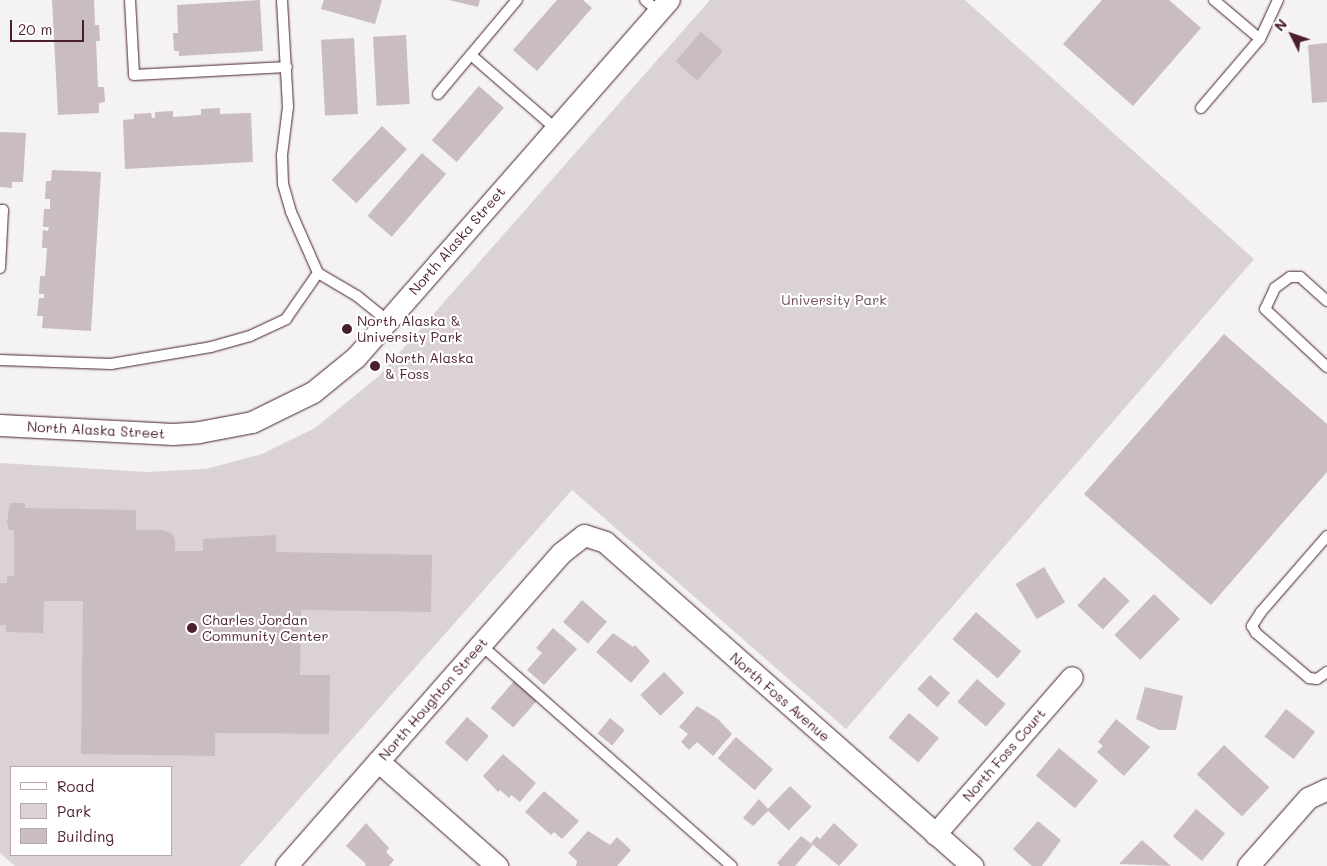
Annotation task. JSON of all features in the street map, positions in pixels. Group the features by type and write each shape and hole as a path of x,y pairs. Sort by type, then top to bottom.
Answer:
{"street":[{"name":"North Alaska Street","path":"0,425 173,434 243,424 268,416 313,392 356,357 556,129 658,4"},
{"name":"North Houghton Street","path":"286,866 561,553 584,535"},
{"name":"North Foss Avenue","path":"584,535 605,542 972,866"},
{"name":"North Foss Court","path":"935,834 1072,677"},
{"path":"378,762 497,866"},
{"path":"1248,866 1308,798 1327,789"}],"lane":[{"path":"130,0 134,75 287,68"},
{"path":"282,0 287,68 283,184 302,242 318,273 357,296 388,320"},
{"path":"438,94 518,0"},
{"path":"1214,0 1260,39"},
{"path":"1201,108 1260,39 1278,0"},
{"path":"471,55 556,129"},
{"path":"0,210 3,210 0,268"},
{"path":"0,360 111,364 219,345 250,336 286,319 318,273"},
{"path":"1327,301 1300,277 1290,276 1275,288 1265,309 1327,367"},
{"path":"1327,536 1261,612 1252,626 1256,633 1301,673 1317,679 1327,672"},
{"path":"480,645 732,866"}],"green space":[{"name":"University Park","path":"710,0 965,0 1254,259 846,729 572,490 240,866 15,866 0,853 0,463 147,472 206,469 262,454 315,428 379,376"}],"building":[{"path":"52,0 94,0 95,25 99,25 100,41 96,41 98,87 104,87 105,102 99,103 99,113 58,115"},
{"path":"260,0 263,51 179,56 179,51 174,51 173,33 178,33 177,5"},
{"path":"324,0 382,0 375,24 321,9"},
{"path":"449,0 480,0 478,7"},
{"path":"557,0 583,0 592,8 537,71 513,50"},
{"path":"1102,0 1169,0 1201,28 1133,106 1063,44"},
{"path":"701,32 723,51 697,80 675,61"},
{"path":"406,35 410,104 377,106 373,37"},
{"path":"354,38 358,114 325,116 321,40"},
{"path":"1327,43 1327,102 1312,103 1308,45"},
{"path":"479,86 504,108 457,162 432,140"},
{"path":"220,108 220,114 251,113 253,162 125,169 123,120 134,119 134,114 151,113 152,118 155,118 155,112 173,111 173,117 201,115 201,109"},
{"path":"382,126 407,149 356,203 332,180"},
{"path":"0,132 26,133 23,182 12,182 12,188 0,187"},
{"path":"422,153 446,174 392,237 368,216"},
{"path":"52,170 101,172 91,331 42,328 43,316 37,316 39,298 44,298 44,294 39,294 40,276 45,276 47,248 42,248 43,230 48,231 49,227 43,227 44,209 50,209 50,199 45,199 46,181 51,181"},
{"path":"1224,334 1327,424 1327,472 1211,605 1084,494"},
{"name":"Charles Jordan Community Center","path":"10,503 25,503 25,508 136,510 136,530 162,530 171,533 175,539 175,551 203,551 203,539 276,535 276,552 432,555 431,612 301,610 300,675 330,675 329,734 215,733 215,756 81,754 83,601 44,601 43,633 6,632 6,625 0,625 0,583 7,583 7,576 14,576 14,530 9,530 7,522"},
{"path":"1044,567 1065,602 1037,619 1016,584"},
{"path":"1104,577 1130,601 1103,629 1077,606"},
{"path":"1154,594 1180,619 1140,660 1114,635"},
{"path":"582,600 607,622 588,644 563,622"},
{"path":"976,612 1021,651 998,679 952,639"},
{"path":"553,628 577,649 544,685 527,670 542,653 536,648"},
{"path":"613,633 633,647 635,645 650,661 631,683 596,652"},
{"path":"664,672 684,693 660,716 640,695"},
{"path":"930,675 950,693 937,707 917,689"},
{"path":"977,679 1006,704 986,727 957,702"},
{"path":"515,680 538,700 513,728 491,708"},
{"path":"1145,687 1183,696 1176,730 1159,730 1136,719"},
{"path":"697,706 718,719 732,734 713,756 697,742 689,750 681,742 688,734 679,727"},
{"path":"1286,709 1315,732 1294,759 1264,737"},
{"path":"909,713 939,738 918,763 888,738"},
{"path":"467,717 489,736 467,762 445,743"},
{"path":"610,718 625,730 612,746 597,734"},
{"path":"1116,719 1150,747 1124,776 1097,752 1103,746 1098,742"},
{"path":"736,737 773,769 755,790 718,758"},
{"path":"1224,745 1269,787 1242,817 1197,774"},
{"path":"1059,748 1098,781 1075,808 1036,776"},
{"path":"503,754 536,783 520,802 511,795 509,798 500,790 498,792 483,776"},
{"path":"790,786 812,807 789,831 767,810"},
{"path":"544,791 579,821 562,839 554,832 551,835 525,812"},
{"path":"759,799 769,810 753,826 743,818"},
{"path":"1196,809 1225,833 1202,861 1173,837"},
{"path":"1038,821 1061,840 1042,866 1032,866 1013,849"},
{"path":"366,823 389,848 386,852 394,860 389,866 365,866 366,864 346,846"},
{"path":"834,823 858,845 839,866 811,843 817,836 820,839"},
{"path":"588,831 610,845 617,837 631,850 617,866 576,866 577,861 568,853"},
{"path":"801,836 813,845 795,866 780,866 777,863"},
{"path":"1142,840 1171,866 1119,864"}],"place":[{"name":"North Alaska & University Park","path":"347,329"},
{"name":"North Alaska & Foss","path":"375,366"},
{"name":"Charles Jordan Community Center","path":"192,628"}]}
